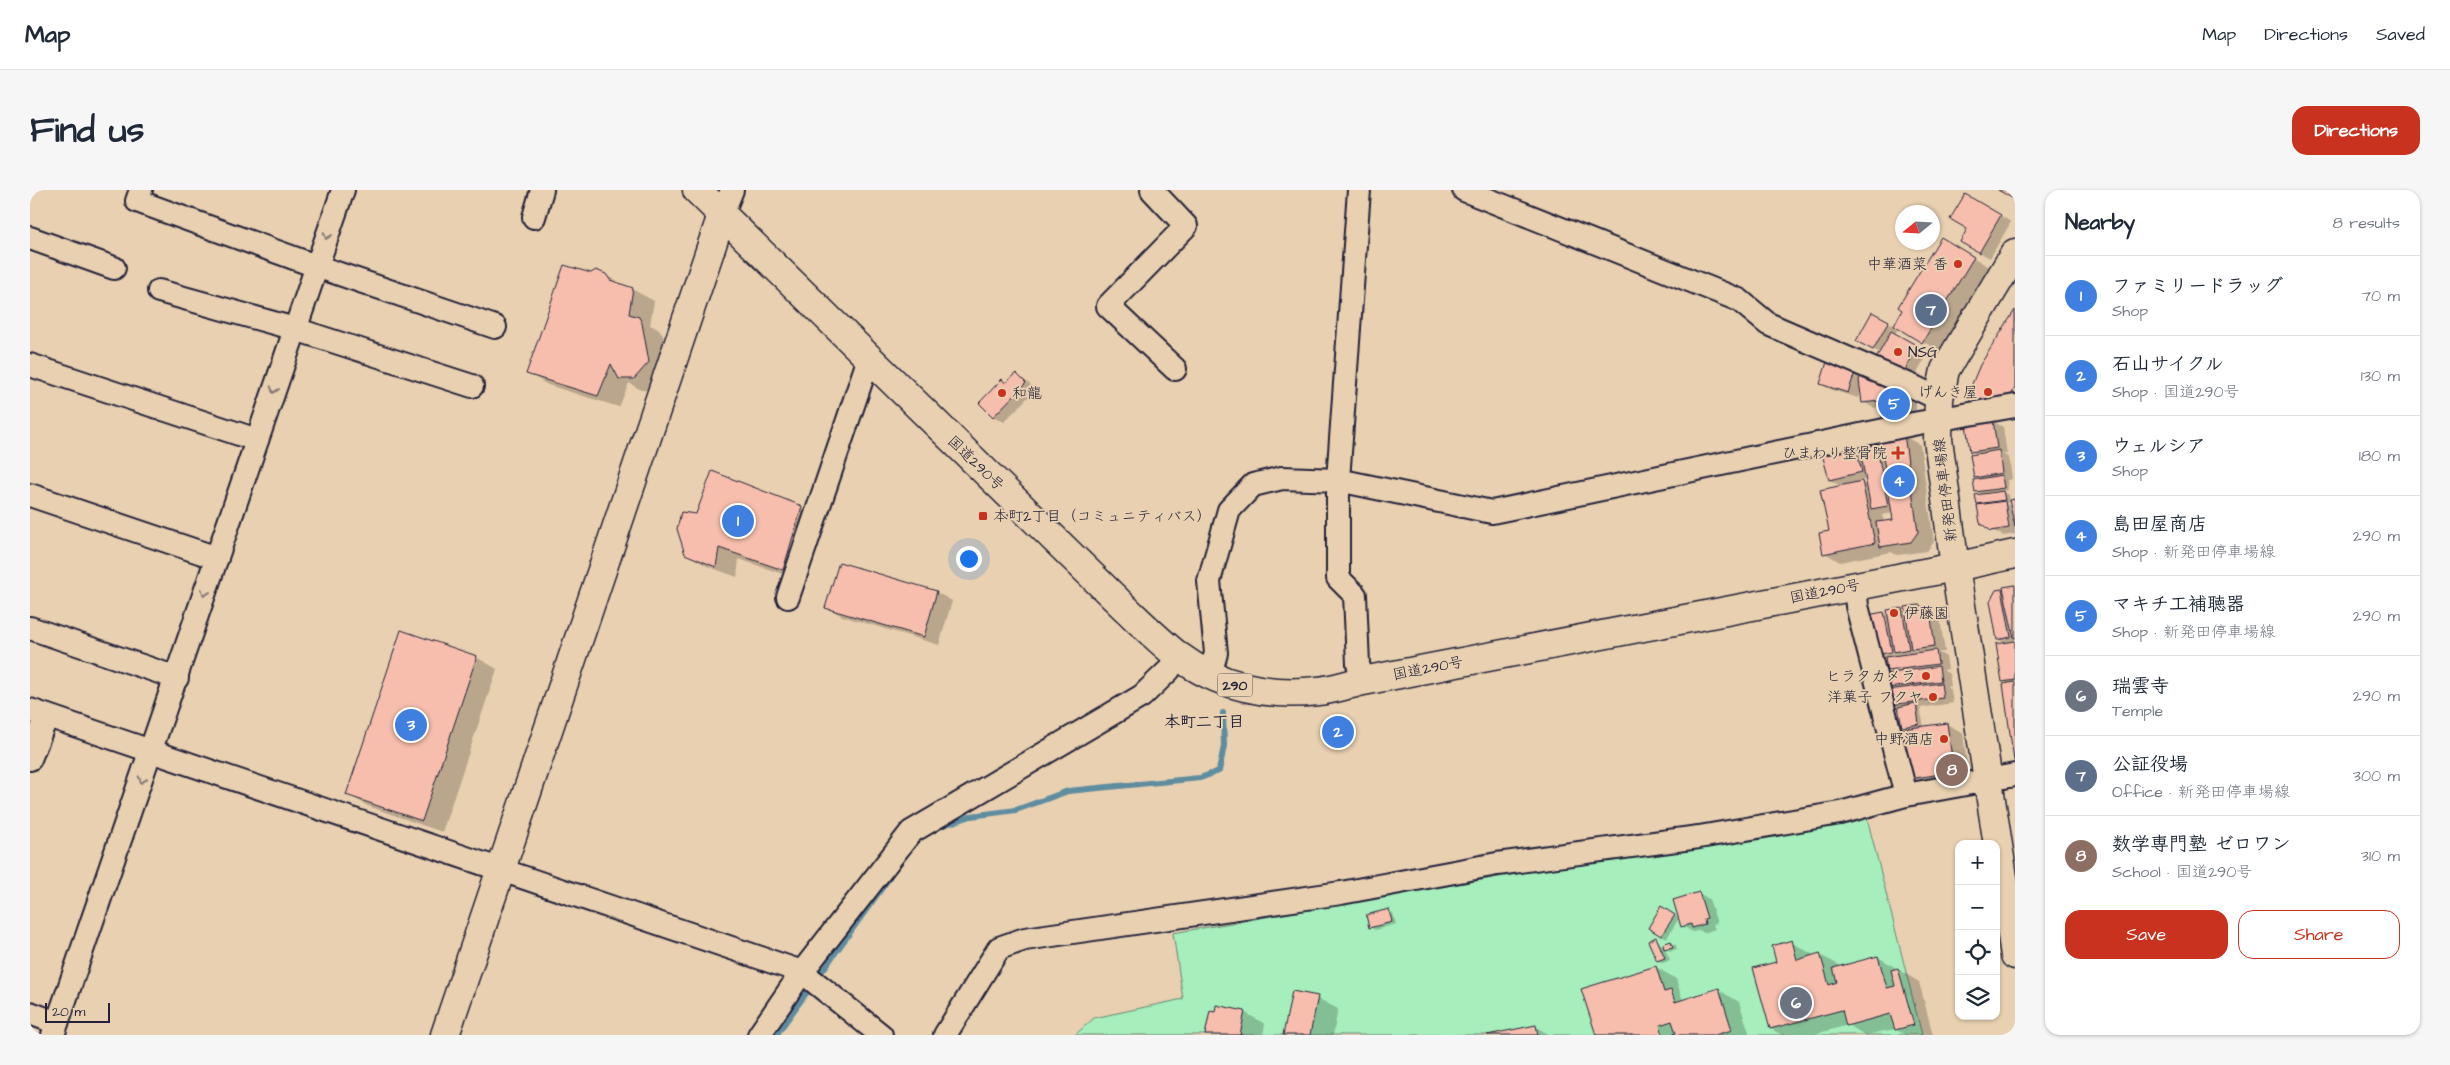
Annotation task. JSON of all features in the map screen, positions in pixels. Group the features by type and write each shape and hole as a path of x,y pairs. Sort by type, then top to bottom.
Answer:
{"main road":[{"name":"国道290号","path":"698,190 722,216 1123,606 1177,655 1210,675 1252,690 1290,693 1320,691 2015,554"},
{"path":"445,1035 722,216"},
{"name":"新発田停車場線","path":"1955,567 1938,440 1939,410 1945,370 2015,253"},
{"path":"1955,567 2015,955"}],"street":[{"path":"141,190 137,201 316,266 495,327"},
{"path":"30,1013 55,1029 343,190"},
{"path":"534,217 542,190"},
{"path":"722,216 732,190"},
{"path":"1152,190 1186,226 1108,306 1174,369"},
{"path":"1358,190 1338,480 1338,578 1354,595 1358,664 1363,681"},
{"path":"1464,190 1739,300 1768,324 1912,386 1939,410"},
{"path":"30,238 114,268"},
{"path":"159,291 295,329 472,386"},
{"path":"788,597 869,358"},
{"path":"30,365 257,440"},
{"path":"1210,675 1216,653 1209,581 1230,510 1252,485 1282,478 1338,480 1492,512 1939,410 2015,406"},
{"path":"30,495 217,558"},
{"path":"1855,586 1858,606 1906,795"},
{"path":"30,628 176,678"},
{"path":"759,1035 802,972 911,832 1142,696 1169,670 1177,655"},
{"path":"30,759 38,713 802,972 882,1035"},
{"path":"945,1035 999,948 1025,939 1341,893 1497,864 1699,837 1840,813 1906,795 2015,775"}],"green space":[{"path":"1866,814 1922,1035 1075,1035 1094,1018 1183,999 1173,933"}],"building":[{"path":"1998,190 2015,190 2015,193 2012,198"},
{"path":"1965,194 2001,215 1979,253 1960,242 1967,229 1950,219"},
{"path":"1941,237 1974,257 1922,343 1894,326 1902,310 1898,307 1933,250 1940,250"},
{"path":"564,265 591,273 596,270 606,274 610,280 633,288 629,314 639,317 642,323 649,362 634,379 619,379 611,364 598,396 526,374"},
{"path":"2015,310 2015,388 2010,397 1969,405 1972,384 1980,365"},
{"path":"1872,312 1889,321 1873,350 1856,341"},
{"path":"1891,331 1918,346 1903,374 1876,359"},
{"path":"1827,362 1855,372 1848,393 1820,384"},
{"name":"和龍","path":"1016,373 1026,383 993,417 979,403 1002,379 1005,383"},
{"path":"1861,376 1905,395 1906,415 1883,420 1879,401 1862,403 1859,380"},
{"path":"1993,420 1997,448 1970,452 1966,424"},
{"path":"1904,434 1918,532 1911,542 1880,547 1876,522 1893,520 1880,438"},
{"path":"1854,442 1862,472 1829,480 1821,450"},
{"path":"1876,442 1888,506 1871,509 1859,445"},
{"path":"1999,450 2002,473 1974,478 1970,455"},
{"path":"712,471 802,506 783,570 719,548 716,567 685,554 677,529 681,512 696,514"},
{"path":"2002,475 2004,488 1975,492 1973,480"},
{"path":"1862,481 1875,543 1823,554 1819,533 1829,531 1820,490"},
{"path":"2003,491 2005,500 1977,504 1975,495"},
{"path":"2015,499 2015,527 2009,500"},
{"path":"2005,501 2009,528 1991,531 1980,523 1977,505"},
{"path":"839,562 937,591 924,637 825,608"},
{"path":"2015,585 2015,638 2014,638 2003,587"},
{"path":"2002,589 2011,637 1997,640 1990,601 1996,590"},
{"path":"1919,605 1930,611 1935,646 1911,649 1905,607"},
{"path":"1902,608 1909,649 1894,652 1887,610"},
{"path":"1884,612 1892,652 1876,655 1868,615"},
{"path":"401,630 477,656 422,821 346,795"},
{"path":"2015,641 2015,680 2002,682 1996,644"},
{"path":"1936,650 1938,664 1887,671 1885,657"},
{"path":"1939,666 1941,681 1888,688 1885,674"},
{"path":"2015,682 2015,761 2014,761 2003,684"},
{"path":"1941,683 1943,698 1890,705 1888,690"},
{"path":"1916,703 1919,724 1902,727 1898,707"},
{"path":"1947,723 1954,772 1909,779 1902,729"},
{"path":"1699,892 1707,918 1704,919 1705,924 1692,928 1691,924 1681,927 1673,900"},
{"path":"1661,906 1675,915 1661,936 1648,928"},
{"path":"1389,909 1392,922 1369,928 1366,915"},
{"path":"1656,937 1665,958 1657,961 1648,941"},
{"path":"1792,940 1797,960 1820,953 1829,985 1837,982 1833,968 1878,956 1887,988 1895,986 1891,970 1898,968 1914,1025 1895,1030 1890,1014 1846,1026 1842,1010 1770,1029 1753,968 1776,962 1772,946"},
{"path":"1671,941 1673,947 1664,949 1663,944"},
{"path":"1656,966 1664,992 1671,990 1675,1002 1719,988 1732,1030 1715,1035 1670,1035 1676,1033 1672,1021 1660,1025 1663,1035 1596,1035 1581,989"},
{"path":"1292,991 1318,996 1310,1035 1283,1035"},
{"path":"1216,1005 1245,1011 1240,1035 1205,1035 1210,1011 1215,1012"},
{"path":"1536,1025 1538,1035 1487,1035"}],"waterway":[{"path":"941,826 971,816 1016,810 1068,791 1200,778 1219,771 1224,746 1223,713"},
{"path":"776,1035 889,878"}],"place":[{"name":"中華酒菜 香","path":"1958,264"},
{"name":"公証役場","path":"1931,310"},
{"name":"NSG","path":"1898,352"},
{"name":"げんき屋","path":"1988,392"},
{"name":"和龍","path":"1002,393"},
{"name":"マキチ工補聴器","path":"1894,404"},
{"name":"ひまわり整骨院","path":"1898,453"},
{"name":"島田屋商店","path":"1899,481"},
{"name":"本町2丁目（コミュニティバス）","path":"983,516"},
{"name":"ファミリードラッグ","path":"738,521"},
{"name":"伊藤園","path":"1894,613"},
{"name":"ヒラタカメラ","path":"1926,676"},
{"name":"洋菓子 フクヤ","path":"1933,697"},
{"name":"ウェルシア","path":"411,725"},
{"name":"石山サイクル","path":"1338,732"},
{"name":"中野酒店","path":"1944,739"},
{"name":"数学専門塾 ゼロワン","path":"1952,770"},
{"name":"瑞雲寺","path":"1796,1003"}],"district":[{"name":"本町二丁目","path":"1204,721"}]}
